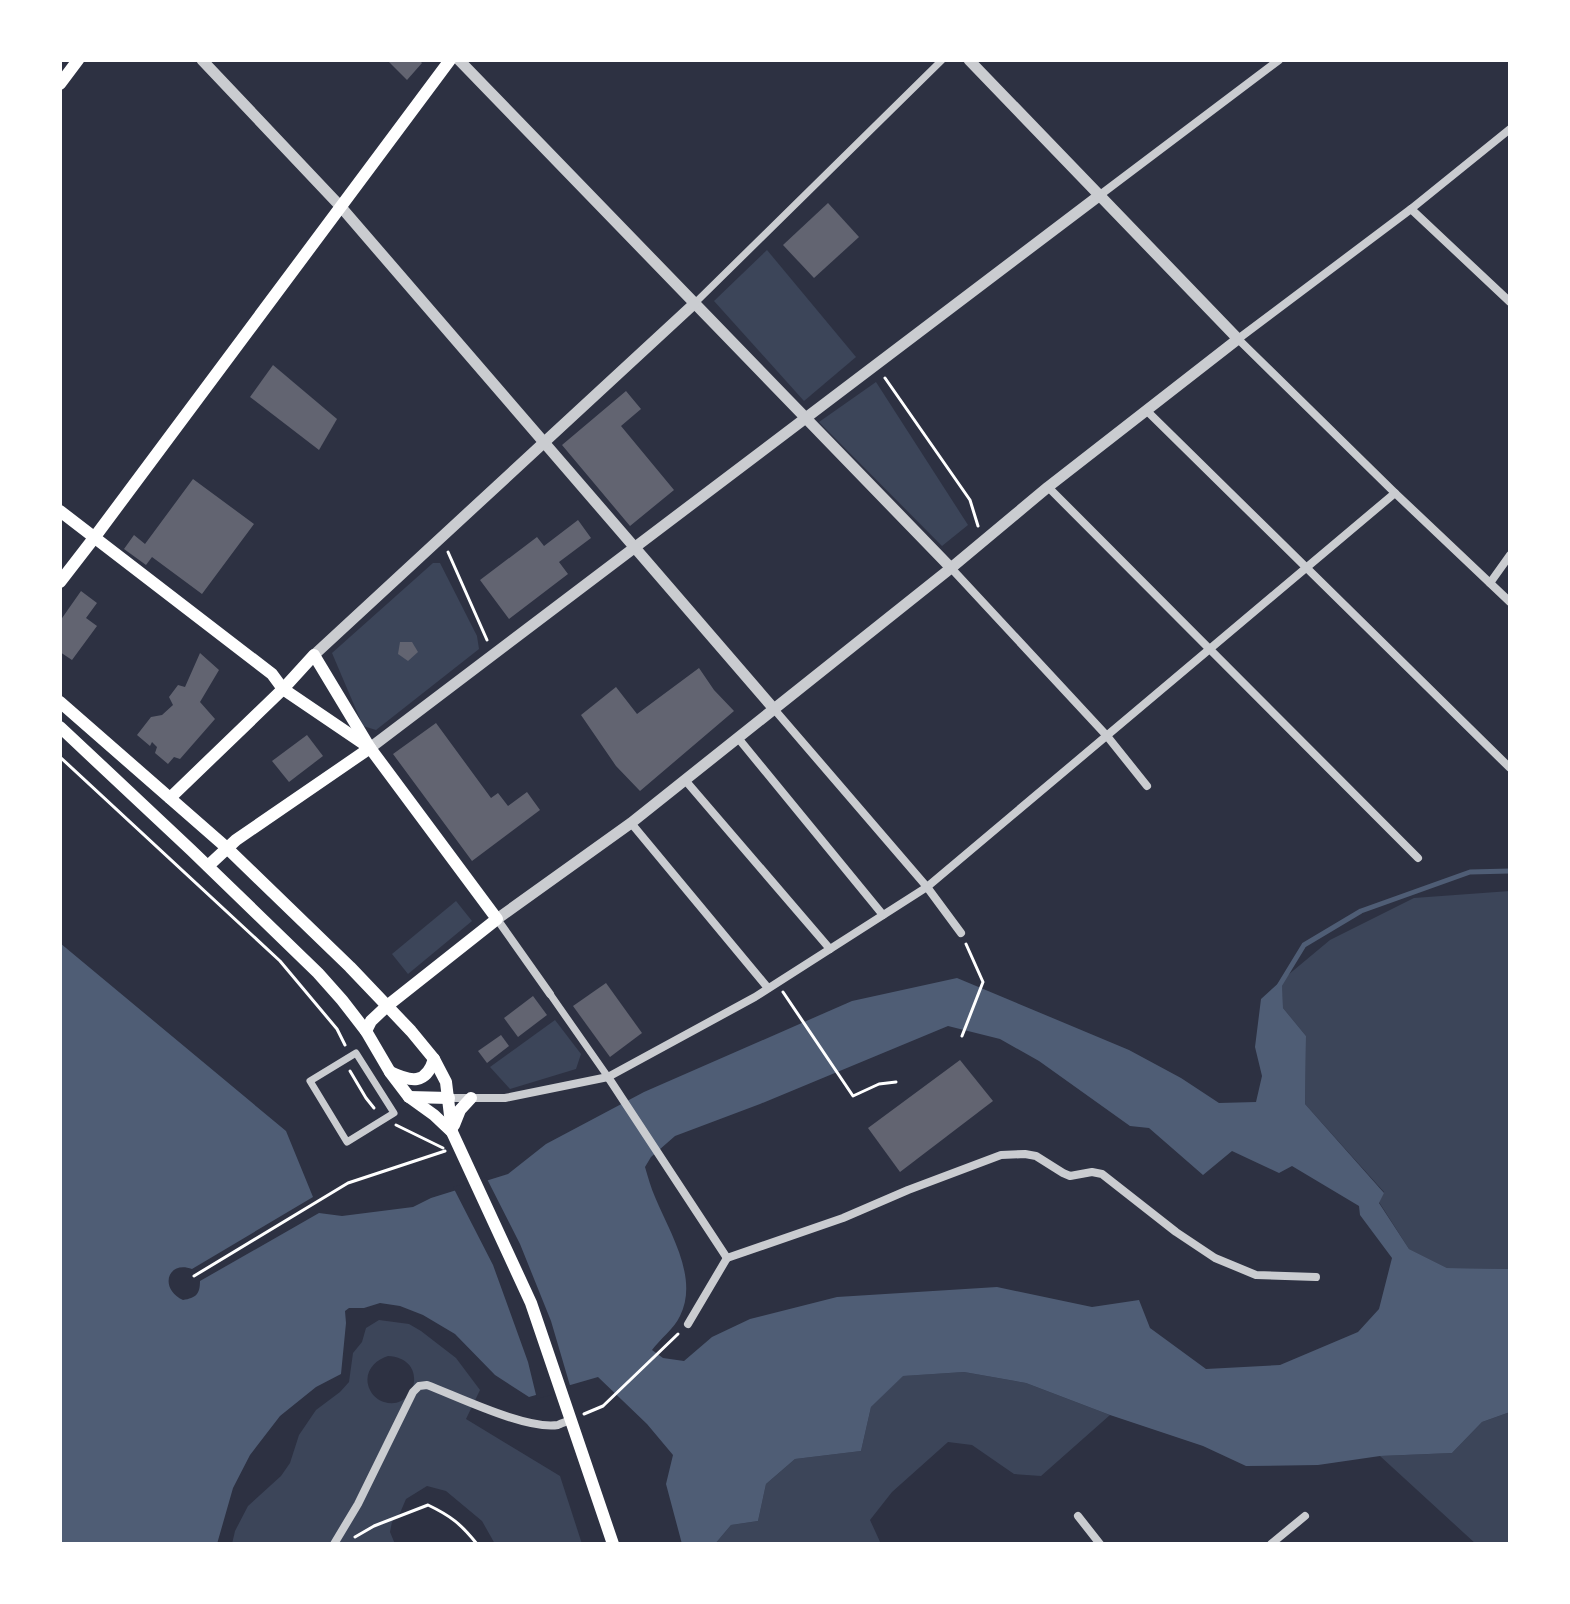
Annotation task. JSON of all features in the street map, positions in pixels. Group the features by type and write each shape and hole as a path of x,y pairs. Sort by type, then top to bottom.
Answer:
{"main road":[{"path":"60,84 78,60"},
{"path":"60,582 450,60"},
{"path":"60,511 272,674 283,689 370,748"},
{"path":"170,798 314,655 370,748 497,919 387,1006 371,1021 366,1031"},
{"path":"60,702 227,848 350,967 434,1059 446,1082 457,1155 531,1303 613,1544"},
{"path":"60,727 318,973 366,1031 409,1097 452,1132"},
{"path":"208,866 227,848 370,748"},
{"path":"390,1072 412,1081 419,1079 430,1070 434,1059"},
{"path":"409,1097 449,1098"},
{"path":"452,1132 460,1110 471,1098"}],"street":[{"path":"202,60 341,207 927,887 961,933"},
{"path":"459,60 951,568 1107,736 1147,786"},
{"path":"314,655 695,303 942,60"},
{"path":"969,60 1238,339 1510,602"},
{"path":"370,748 1279,60"},
{"path":"727,1258 608,1077 497,919 631,823 1048,487 1411,209 1510,129"},
{"path":"1411,209 1510,302"},
{"path":"1146,410 1510,768"},
{"path":"1048,487 1418,858"},
{"path":"449,1098 505,1098 608,1077 755,997 927,887 1395,493"},
{"path":"1490,583 1510,555"},
{"path":"738,738 883,915"},
{"path":"685,780 830,949"},
{"path":"631,823 772,985"},
{"path":"356,1053 394,1113 384,1119 347,1142 310,1081 356,1053"},
{"path":"688,1324 727,1258 843,1218 1001,1155 1036,1156 1070,1176 1092,1172 1102,1174 1176,1232 1215,1258 1256,1275 1316,1277"},
{"path":"334,1544 358,1504 413,1392 419,1386 427,1385 515,1419 537,1424 558,1425 570,1420"},
{"path":"1078,1516 1100,1544"},
{"path":"1271,1544 1305,1516"}],"path":[{"path":"875,365 970,500 976,523 987,538"},
{"path":"441,538 493,654"},
{"path":"60,757 280,961 337,1029 344,1042 345,1060 366,1098 384,1119 457,1155"},
{"path":"961,933 983,982 962,1036"},
{"path":"772,985 799,1014 853,1096 879,1084 896,1082"},
{"path":"194,1276 348,1183 447,1150"},
{"path":"570,1420 603,1406 688,1324"},
{"path":"352,1538 428,1505 449,1515 477,1544"}],"shaded area":[{"path":"767,250 856,357 804,401 714,301"},
{"path":"876,382 968,525 942,546 819,422"},
{"path":"433,563 440,563 477,636 479,649 376,730 363,726 332,653"},
{"path":"1510,891 1510,1269 1447,1268 1409,1249 1379,1202 1384,1192 1305,1104 1306,1036 1283,1008 1282,980 1330,940 1414,898"},
{"path":"456,901 472,921 408,974 392,954"},
{"path":"60,943 286,1131 313,1197 192,1269 177,1268 169,1277 169,1283 175,1295 183,1300 196,1295 200,1281 319,1213 342,1216 413,1207 431,1198 508,1174 546,1144 644,1092 852,1001 957,978 1129,1050 1219,1103 1256,1102 1262,1076 1255,1047 1261,999 1282,980 1283,1008 1306,1036 1305,1104 1384,1193 1379,1203 1409,1249 1447,1268 1510,1269 1510,1412 1482,1422 1452,1453 1380,1456 1318,1465 1246,1466 1203,1446 1026,1383 964,1372 903,1376 871,1407 861,1451 795,1459 766,1484 758,1521 731,1525 715,1544 682,1544 666,1484 673,1455 647,1424 598,1377 529,1397 495,1375 455,1334 423,1315 400,1306 380,1303 349,1308 345,1311 341,1374 316,1387 280,1416 250,1455 233,1488 217,1544 60,1544","holes":["948,1026 1000,1039 1039,1061 1130,1126 1149,1128 1203,1175 1232,1151 1279,1173 1292,1166 1359,1206 1360,1215 1392,1258 1379,1309 1358,1332 1280,1365 1206,1369 1150,1328 1139,1300 1092,1307 997,1287 837,1297 750,1319 712,1337 684,1361 663,1358 652,1350 680,1316 686,1286 675,1240 645,1167 651,1157 675,1136"]},
{"path":"555,1020 581,1054 576,1069 510,1089 490,1067"},
{"path":"379,1320 409,1324 456,1358 480,1390 466,1419 560,1476 582,1544 495,1544 482,1521 446,1491 427,1486 406,1499 392,1522 390,1532 395,1544 232,1544 248,1506 281,1476 290,1463 299,1435 316,1410 349,1382 353,1353 362,1342 366,1328","holes":["383,1358 401,1359 410,1365 414,1384 404,1399 395,1403 382,1401 370,1390 368,1373"]},
{"path":"964,1372 1026,1383 1110,1415 1041,1476 1014,1474 972,1445 948,1442 892,1492 870,1520 881,1544 715,1544 731,1525 758,1521 766,1484 795,1459 861,1451 871,1407 902,1376"},
{"path":"1510,1412 1510,1544 1476,1544 1380,1456 1452,1453 1482,1422"}],"pier":[{"path":"486,1177 520,1244 551,1321 571,1389 537,1399 528,1362 493,1265 453,1187"}],"building":[{"path":"387,60 419,60 422,63 407,80"},
{"path":"828,203 859,237 814,278 783,245"},
{"path":"273,365 337,419 319,450 250,397"},
{"path":"626,391 641,409 621,426 674,490 630,526 562,445"},
{"path":"193,479 254,524 202,594 152,557 146,565 124,549 134,535 145,544"},
{"path":"578,520 591,538 559,562 568,574 509,619 480,580 537,537 544,546"},
{"path":"81,591 97,603 86,618 97,626 72,660 60,652 60,621"},
{"path":"400,642 412,642 418,652 408,661 398,654"},
{"path":"200,653 219,670 200,702 215,719 180,759 174,757 168,764 155,753 157,747 152,742 150,746 137,735 151,717 162,715 173,705 169,697 178,685 185,687"},
{"path":"699,668 734,711 640,791 616,766 581,715 616,687 637,714"},
{"path":"436,723 491,798 498,793 508,806 527,792 540,810 472,861 393,754"},
{"path":"307,735 323,756 289,782 272,761"},
{"path":"606,983 642,1033 610,1057 573,1006"},
{"path":"533,996 547,1015 518,1037 504,1018"},
{"path":"501,1035 509,1046 487,1063 478,1051"},
{"path":"960,1060 993,1101 900,1172 868,1128"}],"waterway":[{"path":"1279,986 1304,945 1361,911 1470,872 1510,871"}]}
